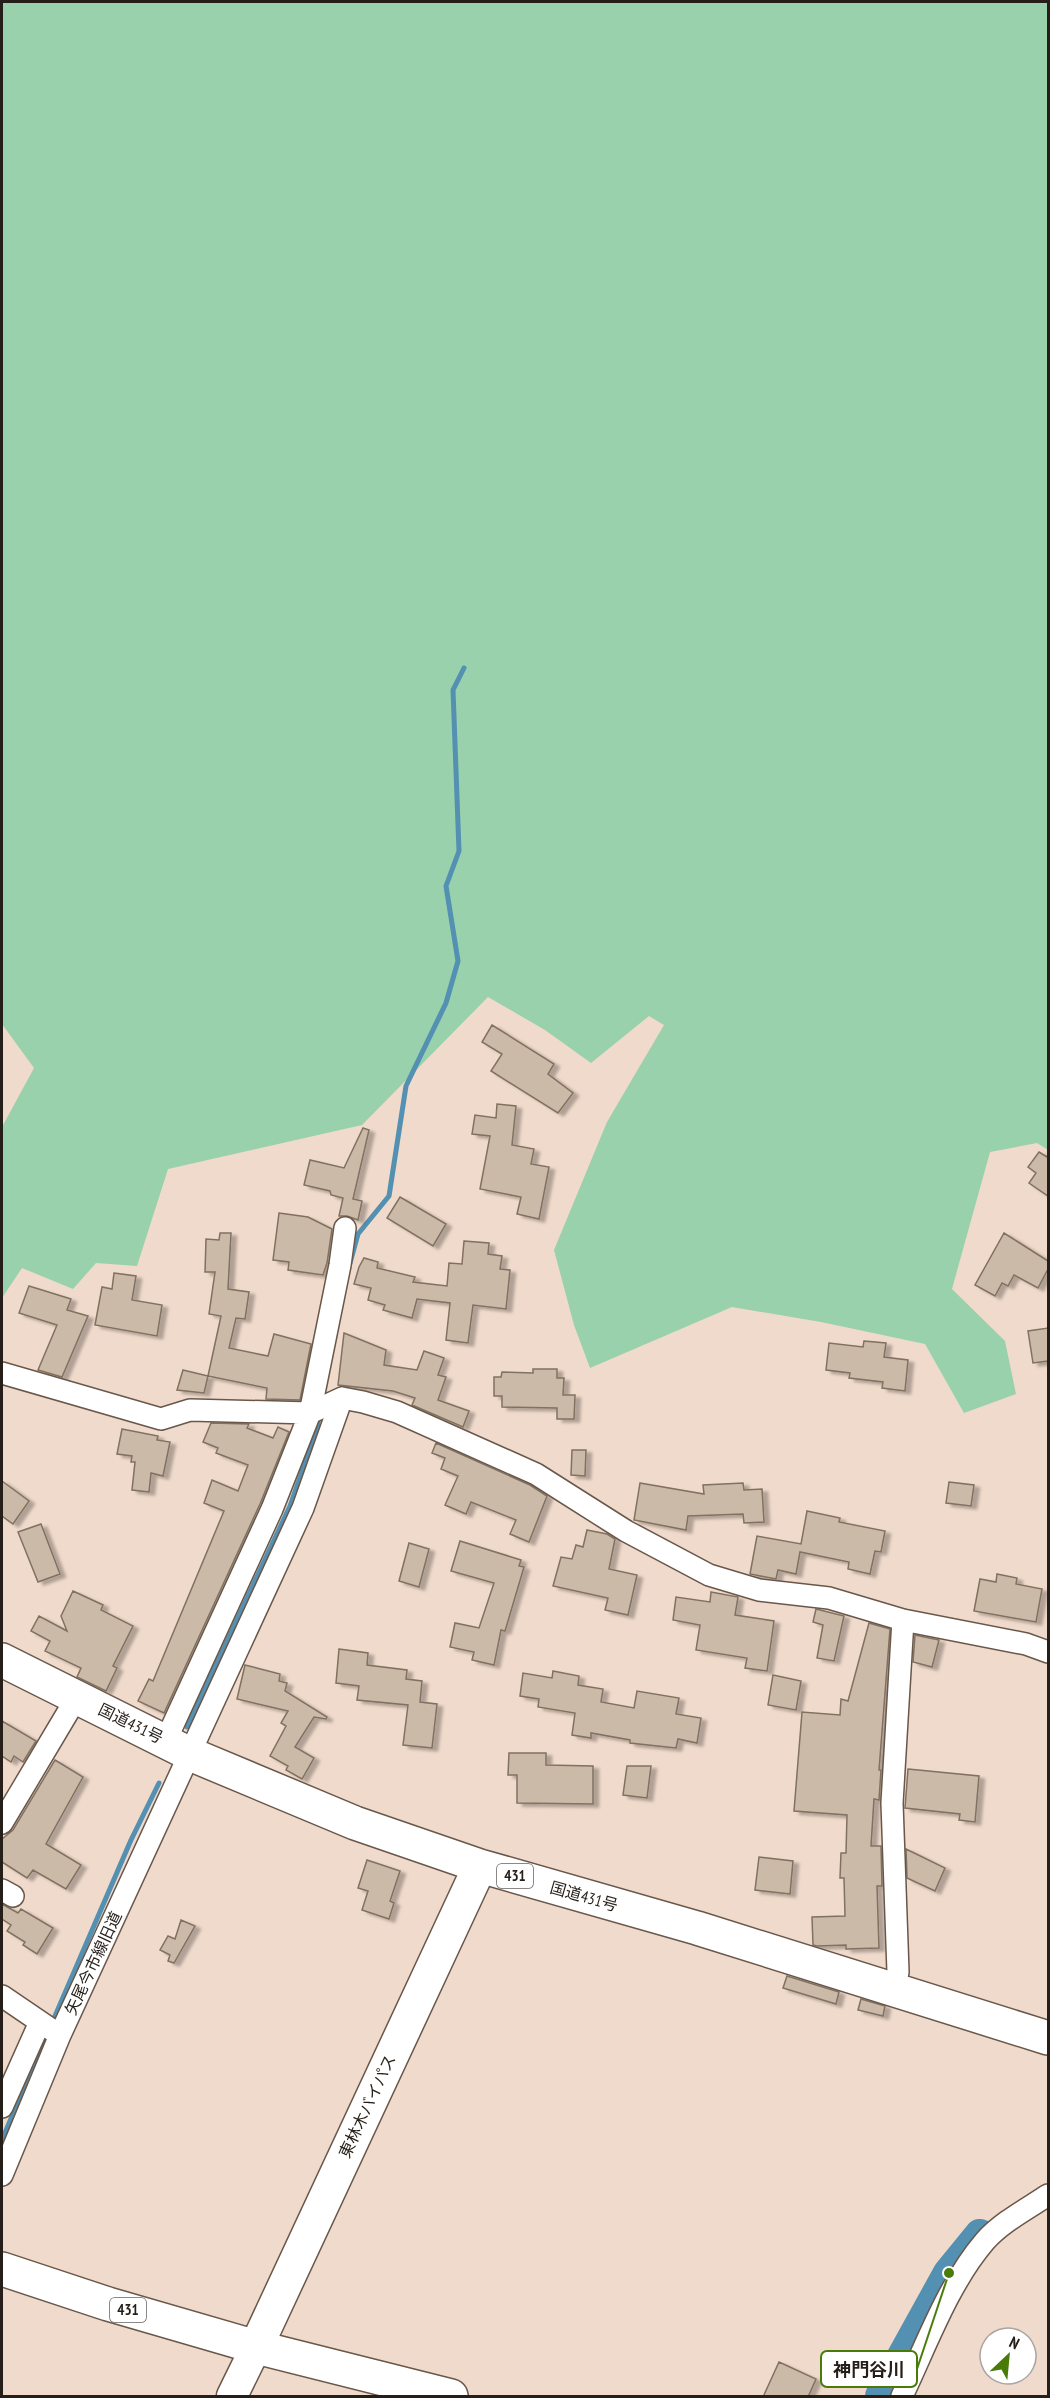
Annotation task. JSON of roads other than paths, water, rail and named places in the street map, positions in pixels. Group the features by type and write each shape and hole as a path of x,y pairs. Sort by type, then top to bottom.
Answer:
{"highway":[{"name":"国道431号","path":"2,1660 178,1747 355,1823 480,1866 697,1928 1048,2038"},
{"name":"東林木バイパス","path":"256,2347 480,1866"},
{"name":"431","path":"2,2270 256,2347 451,2397"},
{"name":"431","path":"256,2347 384,2397"}],"main road":[{"path":"232,2397 256,2347"}],"street":[{"path":"178,1747 310,1413 340,1265 345,1228"},
{"path":"2,1373 161,1419 189,1410 310,1413 342,1398 397,1412 536,1474 626,1531 709,1575 759,1590 829,1598 903,1620 1026,1644 1048,1652"},
{"path":"178,1747 303,1508 342,1398"},
{"path":"894,1989 898,1972 892,1803 903,1620"},
{"path":"2,1823 77,1697"},
{"name":"矢尾今市線旧道","path":"2,2175 178,1747"},
{"path":"2,1996 60,2035"},
{"path":"2,2107 40,2022"},
{"path":"902,2397 955,2284 967,2264 986,2240 1002,2226 1048,2195"}],"waterway":[{"path":"350,1263 358,1234 389,1196 406,1086 446,1003 458,961 446,886 459,851 453,690 464,668"},
{"path":"187,1727 290,1506 317,1429 319,1416"},
{"path":"52,2023 131,1840 159,1783"},
{"path":"2,2140 48,2031"},
{"path":"881,2396 949,2273 980,2235"}],"place":[{"name":"神門谷川","path":"949,2273"}]}
